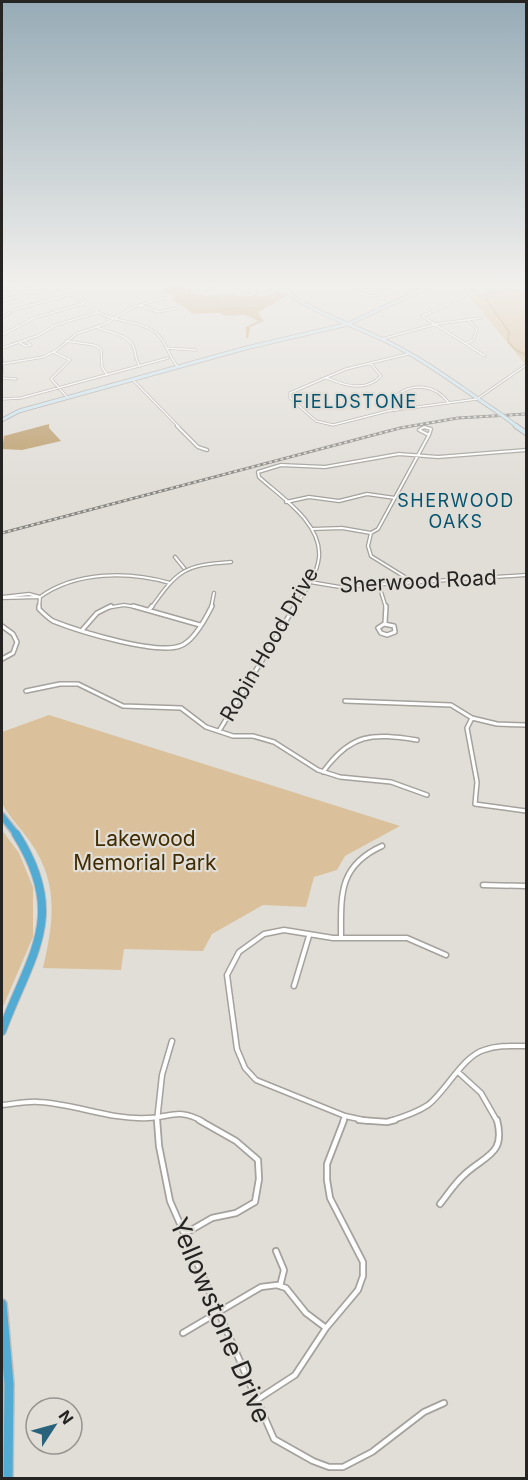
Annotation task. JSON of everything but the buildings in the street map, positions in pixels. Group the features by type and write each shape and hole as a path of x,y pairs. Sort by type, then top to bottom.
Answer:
{"highway":[{"path":"2,816 25,846 33,862 40,883 43,912 39,942 2,1031"},
{"path":"2,1304 9,1384 8,1479"}],"street":[{"path":"2,364 34,360 53,352"},
{"path":"53,352 70,361 51,377 51,382 67,398"},
{"path":"102,352 102,367 107,375"},
{"path":"134,352 135,360 140,366"},
{"path":"167,352 168,358 178,367"},
{"path":"2,420 14,412 237,352"},
{"path":"479,352 485,356"},
{"path":"526,365 518,368 488,394 477,399 401,409 370,415 342,424 319,422 291,400 290,395 298,388 346,369 409,353 477,399 496,411 526,433"},
{"path":"2,358 2,374"},
{"path":"2,399 21,398 168,358"},
{"path":"327,378 351,386 371,384 381,376 370,363"},
{"path":"2,378 15,379"},
{"path":"132,379 198,447 207,450"},
{"path":"401,409 394,402 394,397 400,391 415,387 440,391 449,403"},
{"path":"429,435 417,456 378,529 371,533 342,528 312,529 259,477 258,472 281,465 325,467 399,454 417,456 526,450"},
{"path":"286,502 309,497 339,501 367,494 395,498"},
{"name":"Robin Hood Drive","path":"219,731 310,582 319,553 312,529"},
{"path":"371,533 368,546 371,556 413,582"},
{"path":"175,557 184,568"},
{"path":"149,610 184,568 192,565 231,562"},
{"path":"170,583 141,575 126,575 59,585 46,591 40,597 39,609 51,620 151,648 170,649 183,646 200,625 211,611 214,593"},
{"name":"Sherwood Road","path":"310,582 340,587 526,575"},
{"path":"379,585 381,597 386,606 386,623"},
{"path":"2,597 40,597"},
{"path":"83,629 96,612 110,606 126,605 200,625"},
{"path":"386,623 394,626 395,632 387,635 379,631 380,626 386,623"},
{"path":"2,626 13,633 17,642 13,653 2,659"},
{"path":"26,691 52,685 78,684 123,706 181,708 206,727 274,742 302,762 323,772 340,777 392,782 427,795"},
{"path":"345,701 451,705 472,718 497,724 526,725"},
{"path":"472,718 467,728 477,782 475,804 526,811"},
{"path":"323,772 340,750 366,739 400,737 417,740"},
{"path":"341,938 341,904 346,873 354,863 382,846"},
{"path":"483,885 526,886"},
{"path":"446,955 406,938 341,938 309,935 291,930 271,932 242,948 234,958 227,975 237,1049 244,1068 256,1080 345,1116 378,1122 411,1115 435,1098 482,1050 504,1046 526,1046"},
{"path":"294,986 309,935"},
{"name":"Yellowstone Drive","path":"172,1041 162,1075 157,1117 159,1146 170,1201 186,1233 255,1401 274,1439 287,1450 336,1468 352,1464 404,1427 428,1406 444,1402"},
{"path":"440,1204 465,1174 491,1156 500,1140 496,1117 473,1084 458,1072"},
{"path":"2,1105 39,1102 115,1117 189,1114 236,1141 258,1160 259,1179 255,1203 236,1214 212,1218 186,1233"},
{"path":"255,1401 295,1375 326,1328 358,1290 363,1276 363,1262 330,1198 327,1180 327,1164 345,1116"},
{"path":"276,1251 284,1270 280,1286"},
{"path":"183,1333 261,1287 280,1286 286,1288 306,1313 326,1328"}],"green space":[{"path":"515,352 526,352 525,364"},
{"name":"Lakewood Memorial Park","path":"49,715 400,826 345,856 337,870 314,877 306,907 263,905 212,934 203,951 124,949 121,970 43,968 50,934 50,886 39,856 2,802 2,732"},
{"path":"2,830 19,853 33,887 33,937 2,1009"}],"shaded area":[{"path":"49,424 49,428 61,441 22,450 2,449 4,436"}],"waterway":[{"path":"520,352 526,355"}],"railway":[{"path":"2,533 400,428 458,418 526,414"}],"district":[{"name":"FIELDSTONE","path":"355,401"},
{"name":"SHERWOOD OAKS","path":"456,510"}]}
